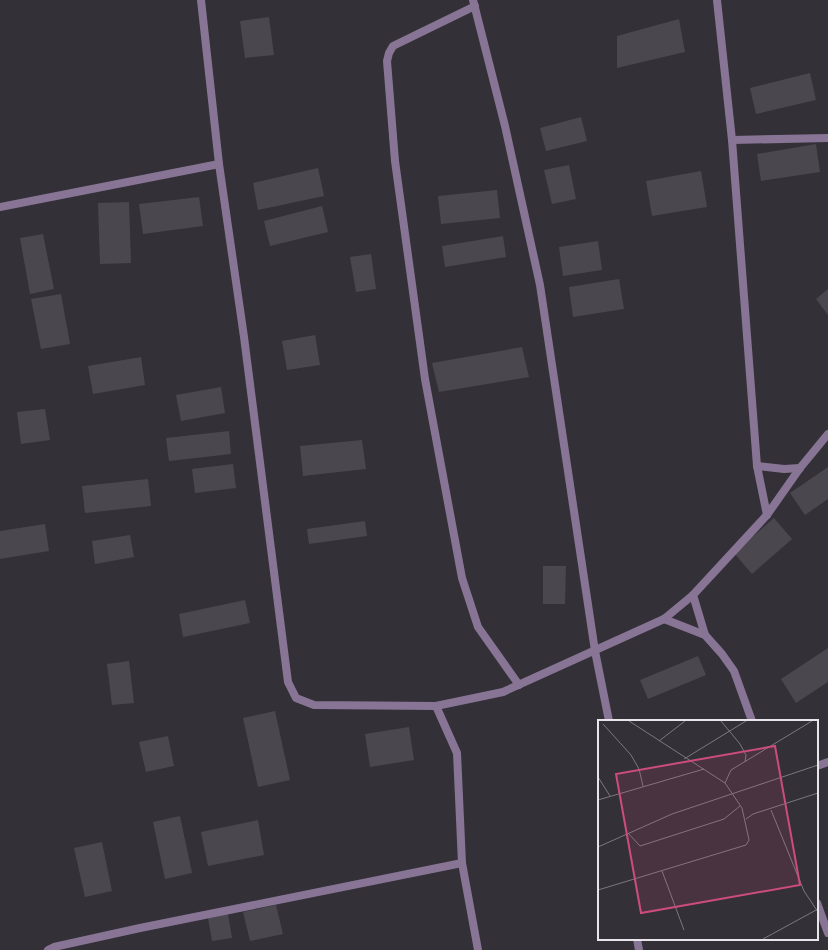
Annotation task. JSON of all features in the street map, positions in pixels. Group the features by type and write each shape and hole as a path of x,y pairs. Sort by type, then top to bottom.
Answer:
{"street":[{"path":"201,0 219,164 244,337 288,682 296,698 314,705 436,706 503,692 664,619 693,595 767,515 800,468 828,434"},
{"path":"717,0 732,140 757,466 767,515"},
{"path":"519,685 478,627 462,578 425,379 395,161 387,61 393,46 474,3 505,126 540,285 595,651 609,720"},
{"path":"732,140 828,138"},
{"path":"0,207 219,164"},
{"path":"757,466 784,469 800,468"},
{"path":"693,595 705,635 722,654 734,671 752,720"},
{"path":"664,619 705,635"},
{"path":"436,706 457,753 462,863 478,950"},
{"path":"818,766 828,762"},
{"path":"48,950 54,947 133,930 462,863"},
{"path":"818,906 828,934"},
{"path":"637,940 639,950"}],"building":[{"path":"269,17 274,55 245,58 240,21"},
{"path":"679,19 685,52 617,68 617,36"},
{"path":"810,73 816,100 756,114 750,88"},
{"path":"581,117 587,141 546,151 540,128"},
{"path":"816,144 820,172 761,181 757,154"},
{"path":"569,165 576,199 552,204 544,170"},
{"path":"318,168 324,196 258,210 253,183"},
{"path":"701,171 707,207 652,216 646,181"},
{"path":"497,190 500,218 441,224 438,196"},
{"path":"199,197 203,226 143,234 139,204"},
{"path":"129,202 131,263 100,264 98,203"},
{"path":"322,206 328,232 270,246 264,221"},
{"path":"43,234 54,289 30,294 20,238"},
{"path":"503,236 506,257 445,267 442,246"},
{"path":"598,241 602,270 563,276 559,247"},
{"path":"371,254 376,289 356,292 350,257"},
{"path":"619,279 624,309 573,317 569,287"},
{"path":"828,289 828,315 816,299"},
{"path":"61,294 70,344 41,349 31,299"},
{"path":"315,335 320,365 287,370 282,341"},
{"path":"522,347 529,377 439,392 432,363"},
{"path":"141,357 145,385 93,394 88,366"},
{"path":"221,387 225,413 181,421 176,395"},
{"path":"45,409 50,440 21,444 17,412"},
{"path":"229,431 231,454 169,461 166,438"},
{"path":"362,440 366,469 303,476 300,446"},
{"path":"233,464 236,488 195,493 192,469"},
{"path":"828,467 828,499 805,515 790,493"},
{"path":"148,479 151,506 85,513 82,486"},
{"path":"774,518 792,539 752,574 734,553"},
{"path":"365,521 367,536 309,544 307,529"},
{"path":"45,524 49,551 0,559 0,531"},
{"path":"130,535 134,557 95,564 92,541"},
{"path":"543,566 566,566 565,604 543,604"},
{"path":"245,600 250,623 183,637 179,614"},
{"path":"828,648 828,682 796,703 781,679"},
{"path":"698,656 706,675 648,699 640,680"},
{"path":"129,661 134,703 112,705 107,664"},
{"path":"275,711 290,780 258,787 243,718"},
{"path":"409,727 414,760 370,767 365,734"},
{"path":"168,736 174,766 146,772 139,742"},
{"path":"180,816 192,873 165,879 153,822"},
{"path":"258,820 264,855 208,866 201,832"},
{"path":"102,842 112,891 85,897 74,848"},
{"path":"276,905 283,934 250,941 243,912"},
{"path":"228,914 232,938 212,941 208,918"}]}
